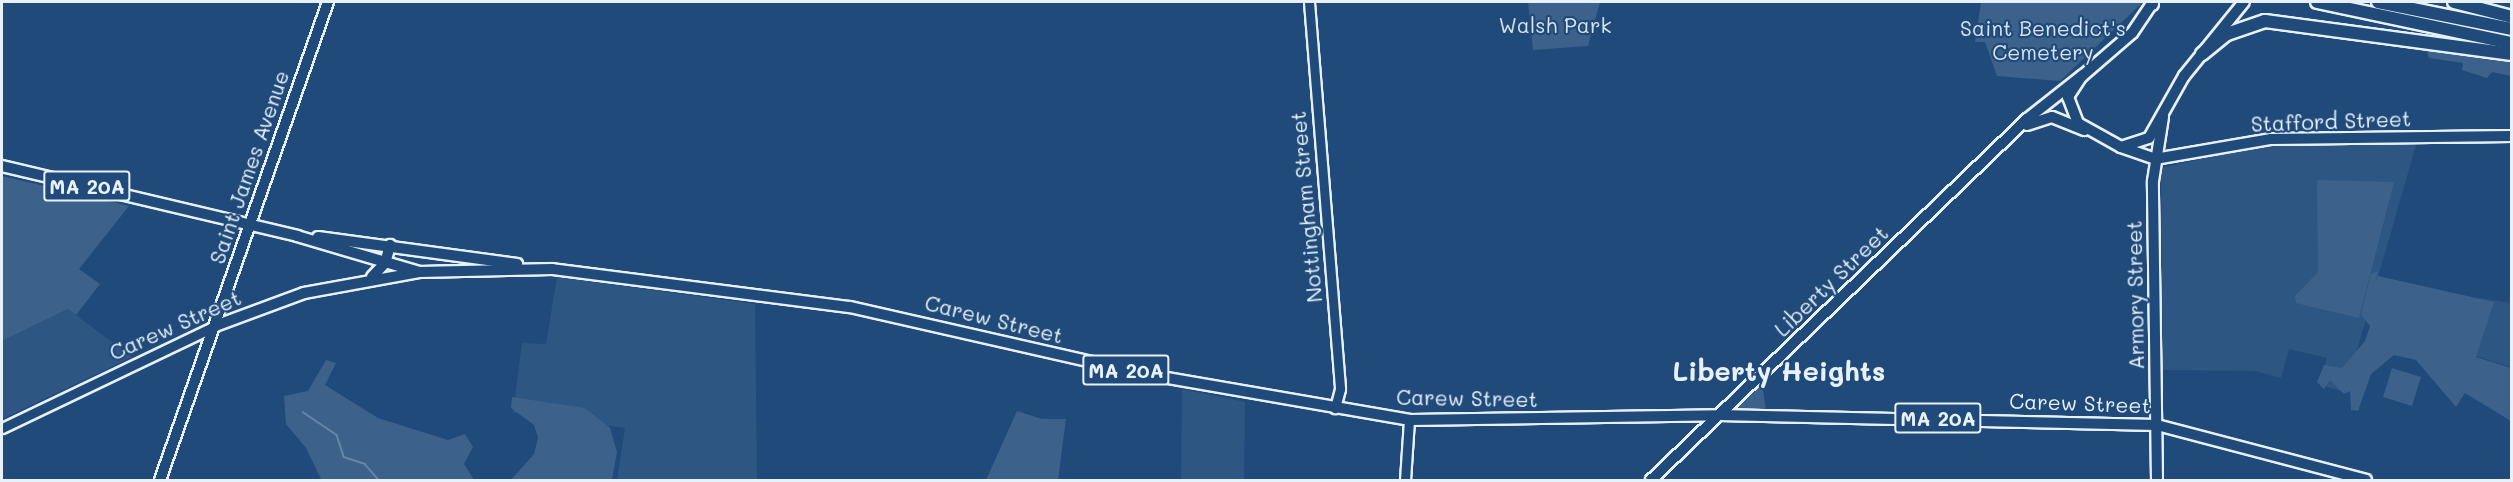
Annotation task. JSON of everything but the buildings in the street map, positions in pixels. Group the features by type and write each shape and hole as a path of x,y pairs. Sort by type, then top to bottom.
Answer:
{"highway":[{"path":"2317,2 2511,43"},
{"path":"2378,2 2511,29"},
{"path":"2454,2 2511,17"},
{"path":"2202,54 2239,28 2275,21 2511,54"}],"main road":[{"name":"Saint James Avenue","path":"160,480 328,2"},
{"name":"Liberty Street","path":"1651,480 2012,135 2129,37 2153,2"},
{"path":"2124,149 2146,141 2163,117 2177,86 2244,2"},
{"path":"2083,75 2068,102 2074,118 2087,130"},
{"name":"Liberty Street","path":"2012,135 2037,119 2052,117 2087,130 2124,149"},
{"name":"Armory Street","path":"2157,480 2153,181 2163,117"},
{"name":"Stafford Street","path":"2124,149 2155,159 2279,138 2511,136"},
{"path":"2124,149 2144,164 2153,181"},
{"name":"MA 20A","path":"2,166 297,236 419,272"},
{"name":"MA 20A","path":"297,236 390,245"},
{"name":"Carew Street","path":"390,245 538,269 850,307 1083,362 1409,420 1719,415 2157,425 2366,480"},
{"path":"377,277 386,263 390,245"},
{"path":"419,272 429,264 424,250"},
{"name":"Carew Street","path":"215,326 304,293 377,277 419,272 538,269"}],"street":[{"name":"Nottingham Street","path":"1308,2 1340,390 1335,408"},
{"name":"Carew Street","path":"2,428 215,326"},
{"path":"1405,480 1409,420"}],"shaded area":[{"path":"2264,145 2416,145 2345,392 2320,385 2327,358 2289,349 2281,378 2255,371 2163,370 2161,168"},
{"path":"557,277 755,304 757,480 617,480 625,428 513,412 522,343 546,344"},
{"path":"2481,298 2511,303 2511,367 2463,352"},
{"path":"68,309 132,357 2,419 2,341"},
{"path":"1182,389 1245,402 1244,480 1181,480"}],"green space":[{"name":"Walsh Park","path":"1528,2 1600,2 1588,46 1533,50"},
{"name":"Saint Benedict's Cemetery","path":"1981,2 2143,2 2060,81 1997,76 1985,42 1975,42"},
{"path":"2425,45 2511,58 2511,76 2492,72 2487,78 2462,70 2463,63 2429,58"},
{"path":"2,176 129,206 79,269 100,284 76,315 68,309 2,341"},
{"path":"2317,180 2394,182 2359,318 2296,303 2295,296 2318,272"},
{"path":"2378,271 2376,280 2378,276 2494,302 2476,357 2511,368 2511,421 2465,393 2456,407 2416,360 2394,355 2371,374 2358,411 2351,410 2350,391 2344,394 2330,380 2324,389 2317,382 2324,365 2342,368 2365,341 2370,326 2361,315 2371,274"},
{"path":"326,360 336,363 325,385 378,418 448,440 465,434 473,447 464,464 474,480 321,479 306,448 286,424 284,396 308,391"},
{"path":"2392,368 2421,377 2412,406 2383,397"},
{"path":"1762,384 1766,410 1738,408"},
{"path":"512,397 585,408 610,428 617,452 612,480 511,480 534,454 538,438 534,425 511,408"},
{"path":"1017,411 1042,419 1066,419 1058,480 986,480"}],"waterway":[{"path":"303,412 337,435 344,457 365,464 379,480"}],"district":[{"name":"Liberty Heights","path":"1779,371"}]}
